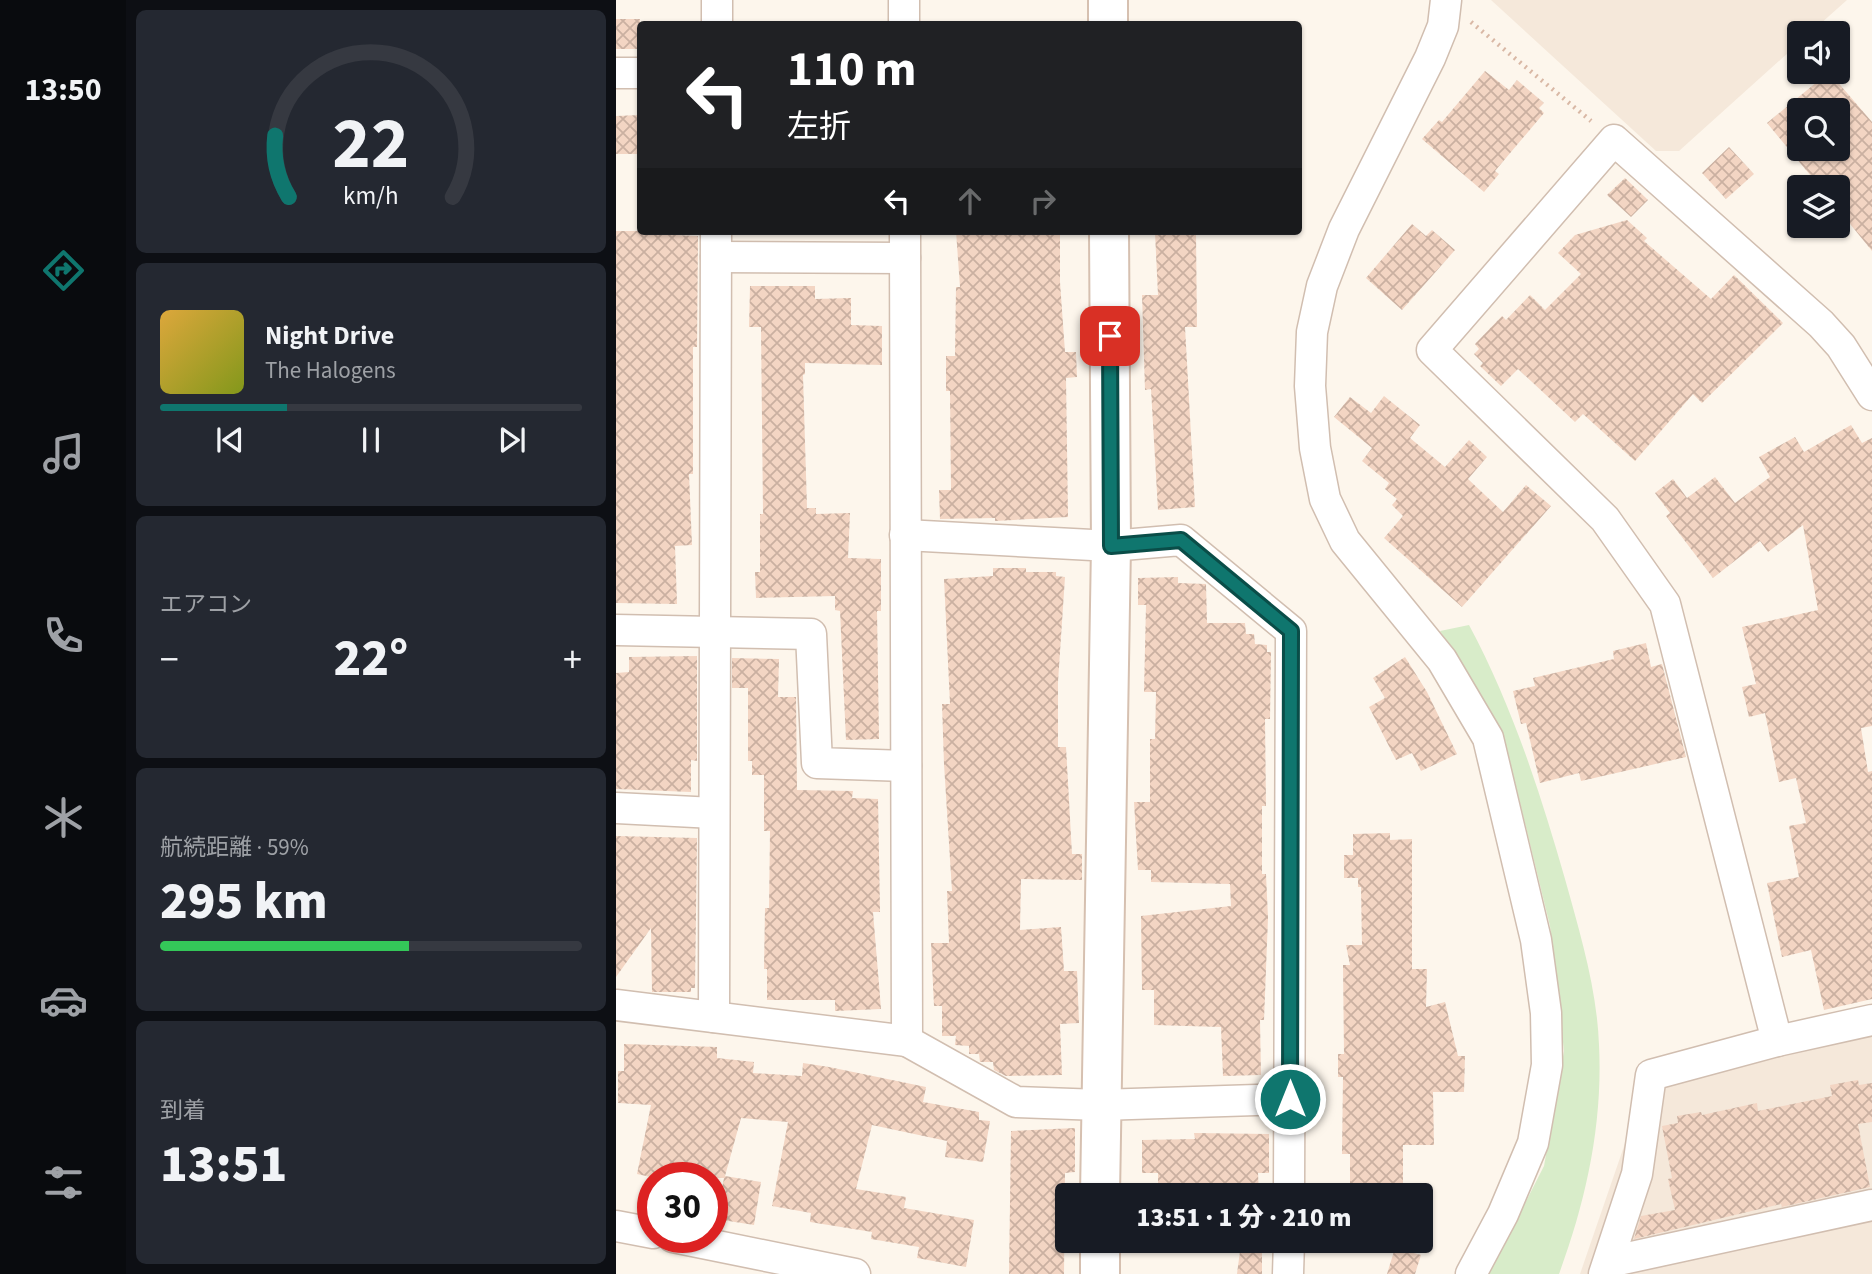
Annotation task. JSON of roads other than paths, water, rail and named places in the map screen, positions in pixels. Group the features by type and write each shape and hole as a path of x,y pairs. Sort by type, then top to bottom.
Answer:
{"street":[{"path":"717,0 717,21"},
{"path":"904,0 904,21"},
{"path":"1108,0 1108,21"},
{"path":"1447,2 1443,26 1430,58 1344,229 1322,286 1312,332 1310,386 1315,448 1325,499 1345,541 1442,660 1488,738 1536,940 1546,1013 1547,1065 1533,1143 1503,1214 1471,1274"},
{"path":"616,73 637,73"},
{"path":"1777,1041 1665,604 1605,519 1432,350 1614,140 1821,324 1841,346 1872,395"},
{"path":"1100,1183 1111,546 1109,235"},
{"path":"714,1017 716,244 905,245 906,1041"},
{"path":"905,535 1111,546 1181,540 1291,631 1289,1183"},
{"path":"616,630 811,634 817,763 906,766"},
{"path":"616,808 714,813"},
{"path":"616,1005 906,1041 1016,1102 1100,1105 1290,1099"},
{"path":"1607,1268 1637,1174 1651,1075 1777,1041 1872,1020"},
{"path":"1607,1268 1872,1205"},
{"path":"616,1226 637,1230"},
{"path":"728,1248 855,1274"},
{"path":"1100,1253 1100,1274"},
{"path":"1288,1274 1289,1253"}]}
